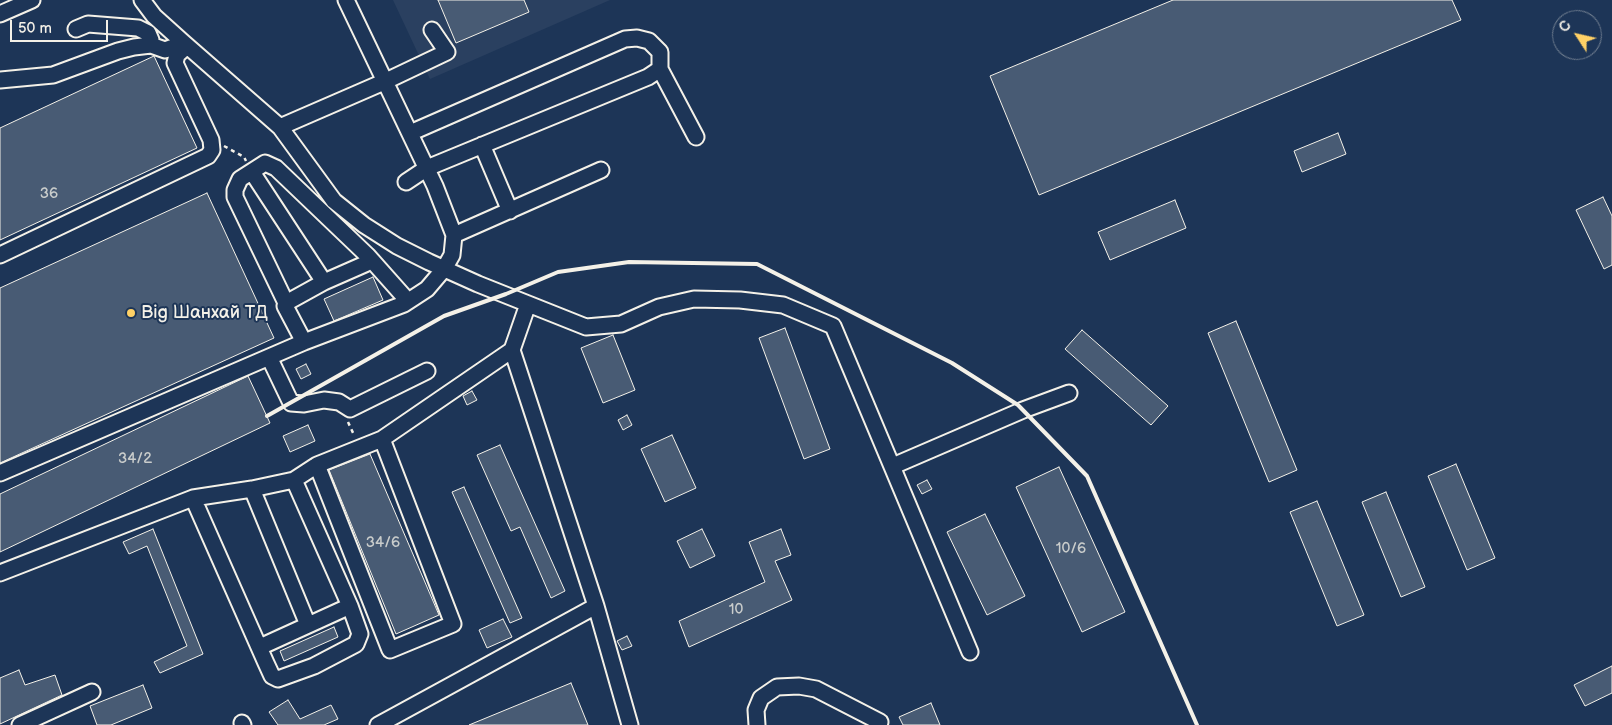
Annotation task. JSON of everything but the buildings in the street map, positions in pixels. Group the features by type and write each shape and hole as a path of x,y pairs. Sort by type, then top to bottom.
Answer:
{"lane":[{"path":"0,14 32,0"},
{"path":"142,0 154,16 185,45 280,127 334,201 372,230 397,246 444,269 586,328 621,324 659,307 694,300 740,300 783,304 833,326 970,652"},
{"path":"0,473 304,342 408,301 427,289 444,269 452,255 454,235 427,168 346,0"},
{"path":"76,29 88,24 138,28 148,34 151,46"},
{"path":"280,127 447,52 432,30"},
{"path":"410,133 625,39 637,38 653,44 660,52 660,69 696,137"},
{"path":"0,80 53,75 118,51 151,46 165,50 185,45"},
{"path":"0,255 208,156 212,150 212,140 175,63 177,55 185,45"},
{"path":"406,182 427,168 648,77 660,69"},
{"path":"482,146 510,211"},
{"path":"304,342 285,306 286,303 235,197 235,190 240,179 265,164 276,168 368,256 408,301"},
{"path":"454,235 601,170"},
{"path":"252,172 324,282"},
{"path":"286,303 324,282 365,264 368,256"},
{"path":"0,573 193,498 294,480 317,465 382,439 512,350 528,304"},
{"path":"512,350 596,606 630,725"},
{"path":"269,357 291,403 304,404 324,400 340,402 350,409 427,371"},
{"path":"893,466 1023,410 1070,393"},
{"path":"317,465 390,650 453,624 382,439"},
{"path":"193,498 274,678 278,679 288,677 314,666 356,644 360,634 350,606 294,480"},
{"path":"252,489 308,625"},
{"path":"260,647 350,606"},
{"path":"378,725 596,606"},
{"path":"757,725 756,710 760,698 777,687 799,686 816,689 880,722"},
{"path":"20,725 92,692"}],"path":[{"path":"212,140 244,157 252,172"},
{"path":"350,409 347,420 360,448"}],"shaded area":[{"path":"393,0 610,0 430,79"}],"railway":[{"path":"267,416 444,316 506,294 558,272 629,262 757,264 952,363 1018,405 1087,476 1197,725"}],"place":[{"name":"Big Шанхай ТД","path":"131,313"}]}
